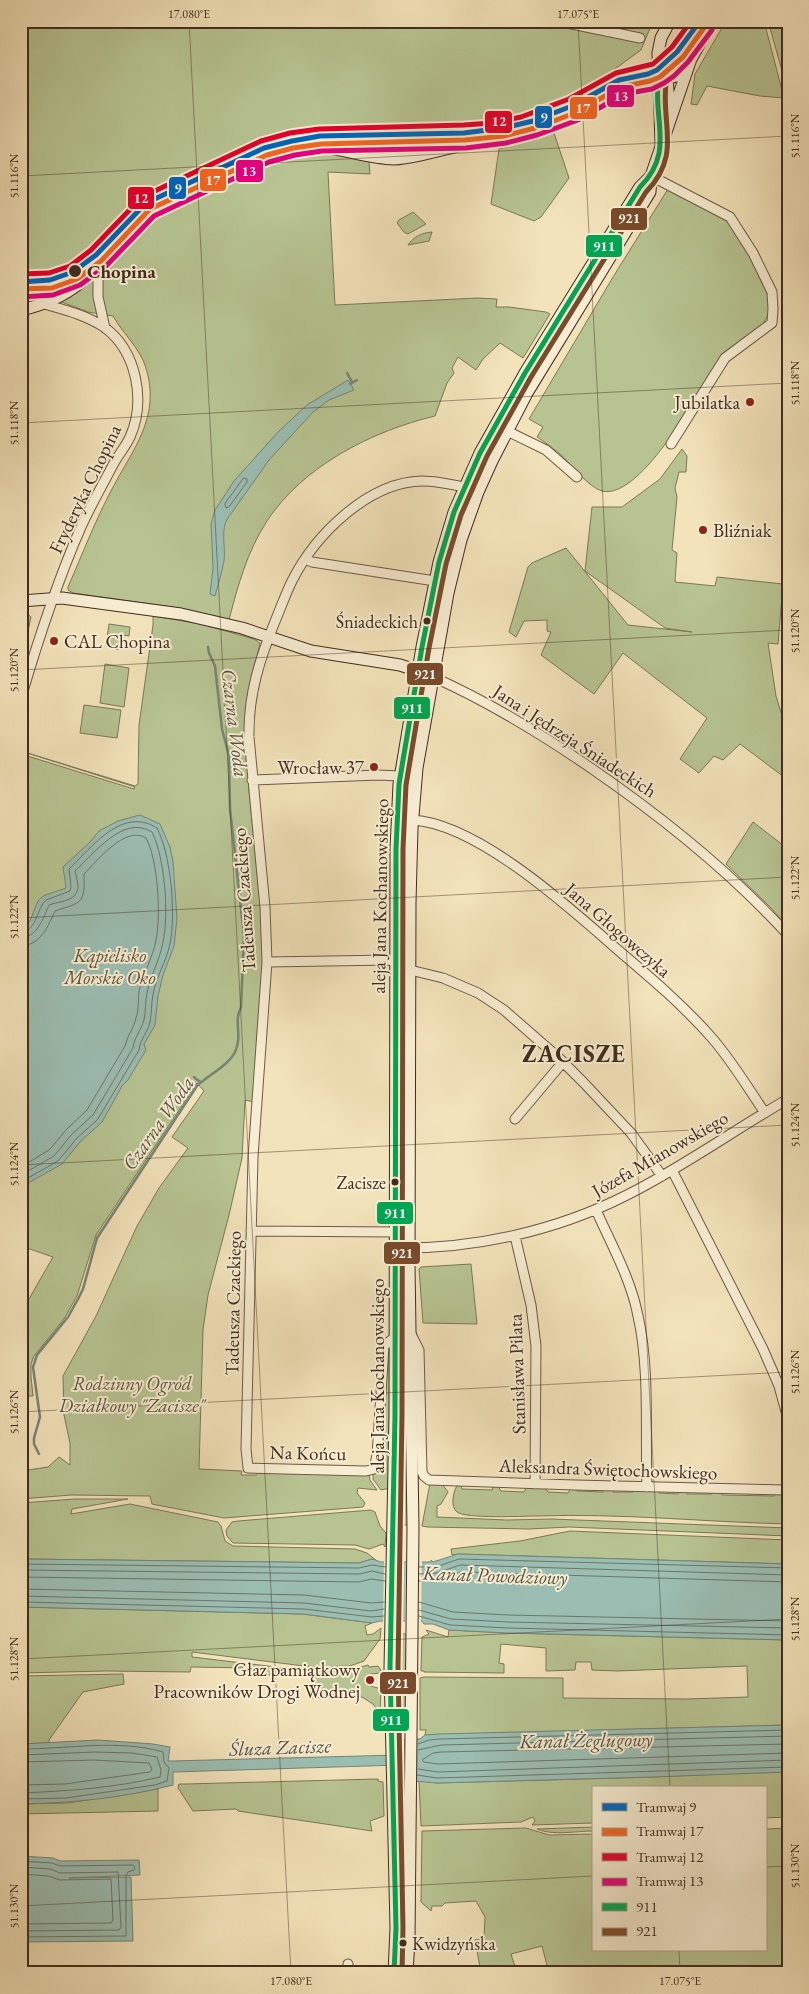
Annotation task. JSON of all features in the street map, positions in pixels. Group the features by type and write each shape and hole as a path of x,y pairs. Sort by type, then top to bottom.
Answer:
{"main road":[{"name":"aleja Jana Kochanowskiego","path":"406,1973 409,1940 413,1547 413,1429 409,1248 410,970 412,820 417,768 455,563 478,492 507,431 549,356 650,192 651,176 686,73 699,43 712,21"},
{"name":"aleja Jana Kochanowskiego","path":"661,148 663,80 658,50 661,38 669,22"},
{"path":"21,310 44,304 73,288 98,266 134,226 154,208 273,152 310,146 385,158 403,158 570,119 584,113 623,88 686,73"},
{"path":"663,80 670,124"},
{"name":"aleja Jana Kochanowskiego","path":"394,1973 396,1928 390,1624 396,1248 397,813 400,776 434,582 446,537 464,487 480,453 539,350 640,187 651,176"},
{"path":"464,487 478,492"},
{"path":"21,601 53,598"},
{"name":"Jana i Jędrzeja Śniadeckich","path":"53,598 161,610 196,617 242,628 311,651 396,664 418,670 433,677"}],"street":[{"path":"557,21 640,38"},
{"path":"651,176 730,217 758,261 772,292 773,303 772,323 725,358 671,444"},
{"name":"Fryderyka Chopina","path":"98,266 98,297 105,328"},
{"name":"Fryderyka Chopina","path":"21,698 45,618 87,513 130,438 135,422 138,391 132,366 124,350 105,328 82,315 44,304"},
{"path":"507,431 546,450 577,477"},
{"name":"Tadeusza Czackiego","path":"248,1468 246,1449 253,1151 267,962 265,907 252,780 249,714 253,686 268,638 292,580 317,542 334,523 377,494 400,485 422,481 464,487"},
{"path":"305,559 312,562 434,582"},
{"name":"Jana i Jędrzeja Śniadeckich","path":"433,677 482,699 618,787 694,844 755,900 788,935"},
{"path":"252,780 400,776"},
{"name":"Jana Głogowczyka","path":"412,820 441,827 477,842 538,884 587,923 648,976 708,1033 732,1063 764,1113"},
{"path":"267,962 387,960 396,962 410,970 456,983 492,1001 563,1062 626,1127 662,1176"},
{"path":"515,1119 563,1062"},
{"name":"Józefa Mianowskiego","path":"396,1248 463,1245 515,1236 561,1223 596,1210 662,1176 788,1099"},
{"path":"672,1170 763,1349 779,1386 788,1419"},
{"path":"596,1210 625,1276 638,1314 645,1358 646,1487"},
{"path":"251,1231 396,1232"},
{"name":"Stanisława Pilata","path":"515,1236 531,1304 536,1346 535,1484"},
{"name":"aleja Jana Kochanowskiego","path":"410,1331 419,1350 422,1472 429,1479"},
{"name":"Na Końcu","path":"248,1468 373,1470 376,1465 384,1346 395,1337"},
{"name":"Aleksandra Świętochowskiego","path":"429,1479 535,1484 788,1490"}],"green space":[{"path":"21,21 653,21 641,50 586,90 530,117 465,128 462,134 492,133 506,130 454,143 460,135 439,147 399,155 368,151 370,174 328,172 335,305 478,298 497,299 496,307 509,307 550,314 523,358 500,343 483,359 476,370 458,357 452,368 454,373 447,383 435,416 387,431 364,441 319,468 282,501 267,521 254,545 244,569 229,620 180,608 73,593 68,590 100,513 142,432 150,402 150,386 146,368 140,354 113,316 88,312 46,296 21,301"},
{"path":"726,21 764,21 784,98 760,96 707,86 697,105 691,104 695,74"},
{"path":"768,21 787,21 788,92"},
{"path":"634,78 592,103 565,116 524,126 565,111 612,86"},
{"path":"554,133 569,178 541,217 534,221 491,204 499,149"},
{"path":"668,189 712,212 731,226 758,270 767,292 769,312 758,330 720,358 685,415 652,461 634,479 618,489 602,491 591,485 559,453 537,437 543,427 529,419 613,277"},
{"path":"413,212 426,224 408,234 397,223"},
{"path":"620,229 486,465 481,463 538,360"},
{"path":"432,232 429,241 408,245 418,236"},
{"path":"682,449 687,456 686,472 679,472 675,488 677,497 672,550 677,553 675,582 715,586 717,577 783,584 778,644 768,643 776,696 788,735 788,780 740,744 723,760 714,756 699,773 680,759 707,718 623,653 594,694 541,655 551,632 547,631 547,620 524,621 516,637 509,632 528,567 532,563 566,548 628,625 692,632 665,628 585,571 592,507 622,507 660,479"},
{"path":"470,493 435,645 430,644 443,565 458,514 467,494"},
{"path":"27,613 31,617 23,654 21,654 21,614"},
{"name":"Rodzinny Ogród Działkowy \"Zacisze\"","path":"153,616 201,624 254,639 260,643 248,694 245,727 261,914 263,965 254,1102 245,1100 242,1158 208,1295 203,1330 199,1469 242,1471 241,1475 256,1475 259,1472 369,1474 370,1480 377,1490 358,1488 357,1493 365,1503 363,1507 224,1518 152,1504 150,1496 71,1495 21,1499 21,1471 48,1467 59,1457 70,1465 70,1443 64,1415 63,1376 96,1316 137,1226 159,1188 188,1148 172,1137 204,1091 197,1083 96,1235 77,1296 64,1319 34,1356 31,1364 33,1396 21,1396 21,1313 53,1257 21,1246 21,754 134,789 135,787 21,751 135,786 138,784 139,725"},
{"path":"109,624 130,627 129,636 124,635 122,643 119,643 118,650 106,645"},
{"path":"105,664 129,668 124,707 100,703"},
{"path":"419,690 422,691 412,751 406,944 400,944 403,790"},
{"path":"84,705 121,710 117,738 80,733"},
{"path":"753,822 788,849 788,927 726,864"},
{"path":"401,973 405,973 405,1214 399,1213"},
{"path":"401,1253 404,1258 409,1525 397,1525"},
{"path":"471,1264 477,1324 423,1323 419,1269 421,1267"},
{"path":"387,1350 391,1350 390,1488 381,1490 373,1479 373,1473 380,1463"},
{"path":"430,1483 442,1484 448,1492 441,1504 437,1506 437,1517 507,1520 551,1519 788,1528 788,1536 569,1527 529,1529 427,1527 422,1526"},
{"path":"458,1484 461,1485 462,1489 492,1490 493,1486 498,1486 501,1491 524,1492 526,1488 545,1488 548,1492 568,1493 571,1488 575,1488 577,1491 603,1492 604,1490 612,1489 613,1492 633,1492 633,1490 678,1494 679,1491 686,1492 687,1494 712,1494 713,1492 720,1492 722,1495 774,1496 775,1494 788,1494 788,1524 568,1515 471,1516 455,1510 453,1499"},
{"path":"75,1499 128,1499 72,1509 71,1514 130,1504 218,1522 225,1541 233,1546 355,1549 367,1553 377,1561 372,1559 359,1563 21,1559 21,1503"},
{"path":"371,1510 375,1512 380,1526 386,1533 385,1547 383,1544 369,1549 355,1545 233,1543 227,1536 226,1530 232,1522 238,1521"},
{"path":"570,1531 788,1540 788,1564 452,1555 451,1549 520,1541"},
{"path":"21,1607 303,1614 372,1623 365,1626 367,1635 373,1634 381,1628 380,1639 364,1661 350,1666 312,1667 192,1652 192,1657 310,1671 298,1676 250,1674 249,1668 191,1667 190,1672 105,1671 21,1673"},
{"path":"426,1630 448,1637 449,1630 788,1640 788,1725 425,1735 426,1730 420,1730 420,1678 424,1677 563,1678 563,1698 687,1699 748,1697 747,1666 617,1671 592,1670 591,1662 576,1662 575,1670 546,1671 546,1648 501,1644 499,1663 504,1664 504,1673 424,1672 421,1671 422,1637 429,1634"},
{"path":"395,1634 408,1634 407,1732 395,1733"},
{"path":"368,1665 369,1667 378,1666 381,1670 381,1673 370,1674 368,1677 370,1685 381,1688 380,1714 373,1704 362,1697 311,1698 313,1676 318,1671 348,1671"},
{"path":"123,1674 124,1684 83,1692 49,1740 49,1743 21,1744 21,1676"},
{"path":"788,1772 788,1817 766,1818 766,1786 592,1786 592,1823 532,1825 535,1821 533,1817 521,1822 421,1826 419,1780 437,1783"},
{"path":"378,1779 378,1781 383,1782 384,1816 370,1821 372,1831 238,1811 236,1809 193,1811 178,1788 179,1784"},
{"path":"399,1787 406,1787 404,1895 400,1894 396,1790"},
{"path":"158,1789 158,1811 21,1814 21,1804 67,1803"},
{"path":"592,1827 592,1831 565,1833 537,1829"},
{"path":"526,1828 549,1835 592,1834 592,1952 766,1952 766,1829 788,1828 788,1970 739,1973 549,1973 542,1946 511,1954 517,1973 478,1973 480,1967 475,1940 484,1938 485,1917 476,1901 445,1903 442,1906 432,1906 431,1911 421,1902 422,1831"}],"water":[{"path":"348,380 354,390 329,400 313,412 269,460 228,518 224,528 224,561 222,570 215,596 210,594 213,568 211,524 215,510 234,481 279,431 307,405"},
{"name":"Kąpielisko Morskie Oko","path":"140,815 160,824 170,847 173,862 177,918 174,946 163,975 158,996 155,1025 144,1044 146,1050 128,1080 122,1086 102,1122 80,1142 62,1164 21,1187 21,929 30,921 38,901 43,896 66,888 63,867 99,831 118,821"},
{"name":"Kanał Powodziowy","path":"458,1554 788,1564 788,1640 449,1630 433,1624 424,1624 422,1621 380,1621 372,1623 303,1614 21,1607 21,1559 359,1563 372,1559 381,1562 431,1562 431,1560 433,1562"},
{"name":"Kanał Żeglugowy","path":"788,1725 788,1772 437,1783 401,1780 400,1765 173,1772 173,1785 154,1790 97,1799 21,1804 21,1744 98,1740 153,1744 170,1747 168,1761 172,1761 399,1755 399,1740 420,1739 425,1735 440,1734"},
{"path":"21,1856 53,1858 60,1861 139,1860 140,1875 69,1878 131,1877 133,1941 21,1942"}],"pier":[{"path":"384,1560 400,1560 399,1623 383,1623"},
{"path":"406,1560 422,1560 421,1624 405,1623"}],"waterway":[{"path":"347,373 352,382"},
{"name":"Czarna Woda","path":"350,384 357,380"},
{"name":"Czarna Woda","path":"39,1454 34,1444 40,1417 33,1367 37,1355 68,1317 78,1299 83,1289 97,1238 197,1086 228,1062 237,1046 238,1018 241,1007 244,936 230,809 229,756 222,729 215,666 208,647"},
{"path":"194,1077 200,1082"}],"tram line":[{"name":"12","path":"21,274 49,273 70,266 91,250 142,197 261,141 290,133 319,129 464,125 492,123 521,117 569,99 616,73 653,64 672,47 691,21"},
{"name":"9","path":"21,282 50,280 73,272 96,255 146,203 264,148 320,136 464,133 503,128 533,121 572,106 619,80 648,74 657,70 677,52 700,21"},
{"name":"17","path":"21,289 52,288 77,279 101,261 150,209 267,155 293,148 321,144 465,140 504,136 535,128 575,113 621,87 660,77 683,57 706,25"},
{"name":"13","path":"21,297 53,295 80,285 106,266 154,216 269,162 295,155 322,151 466,148 506,143 537,135 578,120 624,94 652,89 664,83 688,62 712,30"}],"transit line":[{"name":"911","path":"394,1973 396,1928 390,1668 395,1415 396,849 399,784 422,647 439,562 454,512 480,453 525,373 657,162 660,150 657,97 660,74 673,50 697,21"},
{"name":"921","path":"402,1973 403,1928 398,1668 402,1415 403,849 406,785 429,648 446,564 461,515 487,456 531,377 664,165 668,139 665,98 666,83 671,68 703,26"}],"place":[{"name":"Chopina","path":"75,271"},
{"name":"Jubilatka","path":"750,402"},
{"name":"Bliźniak","path":"703,530"},
{"name":"Śniadeckich","path":"427,621"},
{"name":"CAL Chopina","path":"54,641"},
{"name":"Wrocław 37","path":"374,767"},
{"name":"Zacisze","path":"395,1182"},
{"name":"Głaz pamiątkowy Pracowników Drogi Wodnej","path":"370,1680"},
{"name":"Kwidzyńska","path":"403,1943"}],"district":[{"name":"ZACISZE","path":"574,1053"}],"water label":[{"name":"Śluza Zacisze","path":"280,1747"}]}
